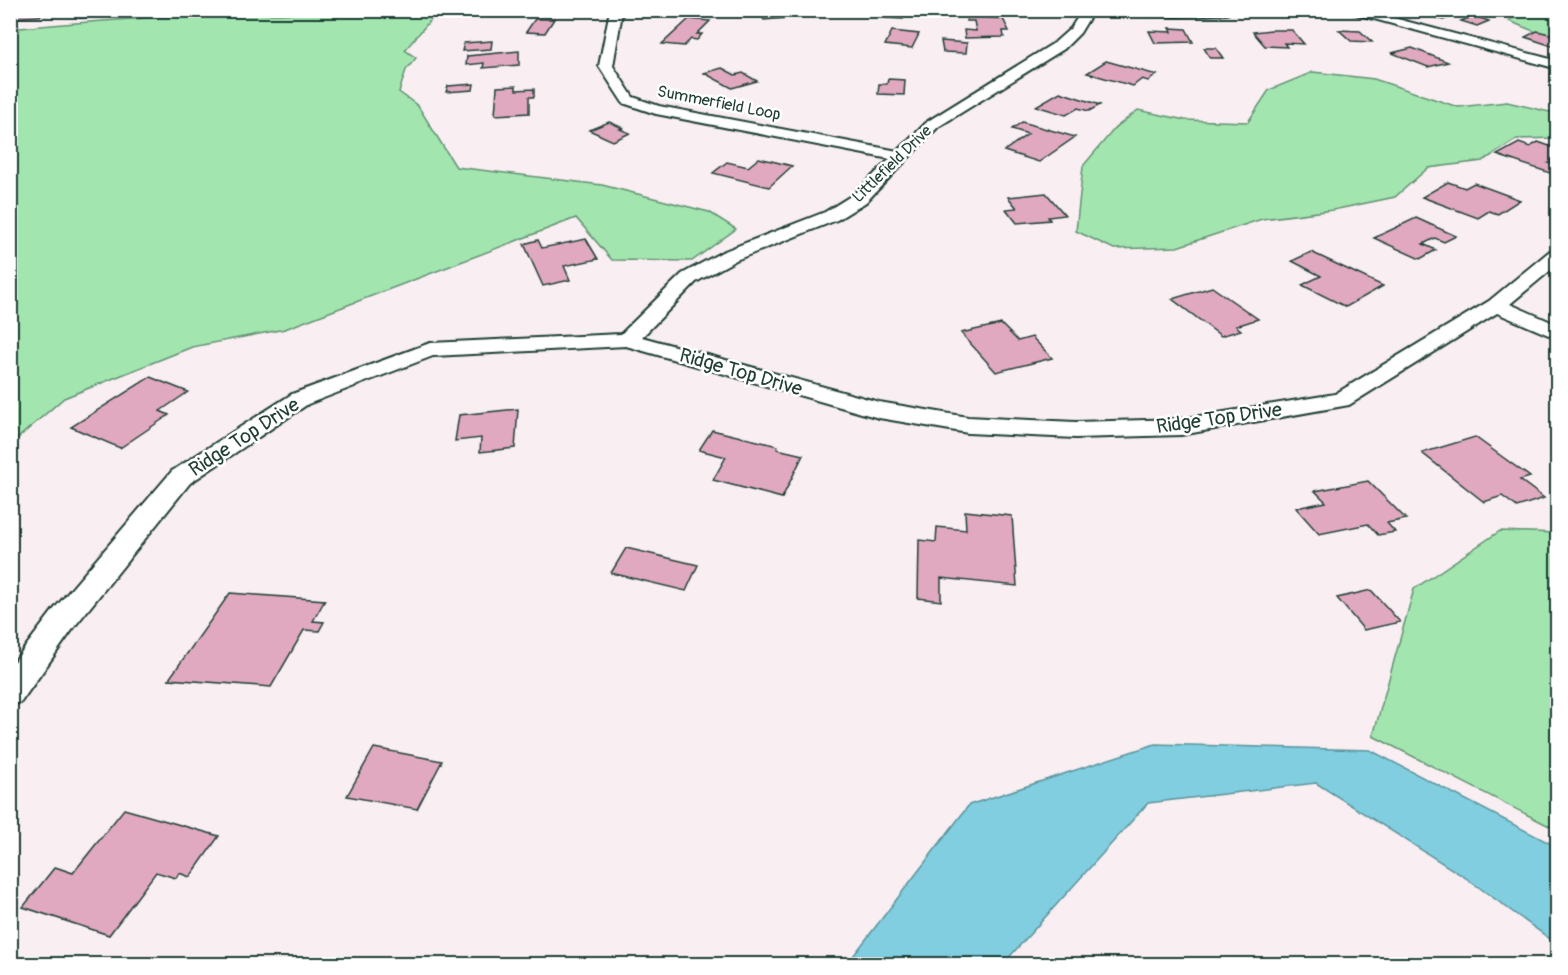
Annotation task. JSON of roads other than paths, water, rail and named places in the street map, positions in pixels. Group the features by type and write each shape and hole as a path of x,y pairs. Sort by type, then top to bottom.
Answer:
{"street":[{"name":"Summerfield Loop","path":"619,10 616,11 606,66 628,100 656,110 900,156"},
{"name":"Littlefield Drive","path":"627,340 689,278 729,255 831,216 862,197 933,124 1059,46 1076,30 1088,10"},
{"path":"1116,10 1177,12 1227,10"},
{"path":"1347,10 1557,65"},
{"name":"Ridge Top Drive","path":"10,692 64,617 181,477 300,399 430,350 627,340 879,410 968,425 1076,430 1180,427 1341,399 1496,305 1557,254"},
{"path":"1496,305 1557,333"}],"water":[{"path":"1155,744 1370,750 1557,847 1557,944 1466,878 1316,783 1148,803 1003,964 847,964 969,805"}]}
